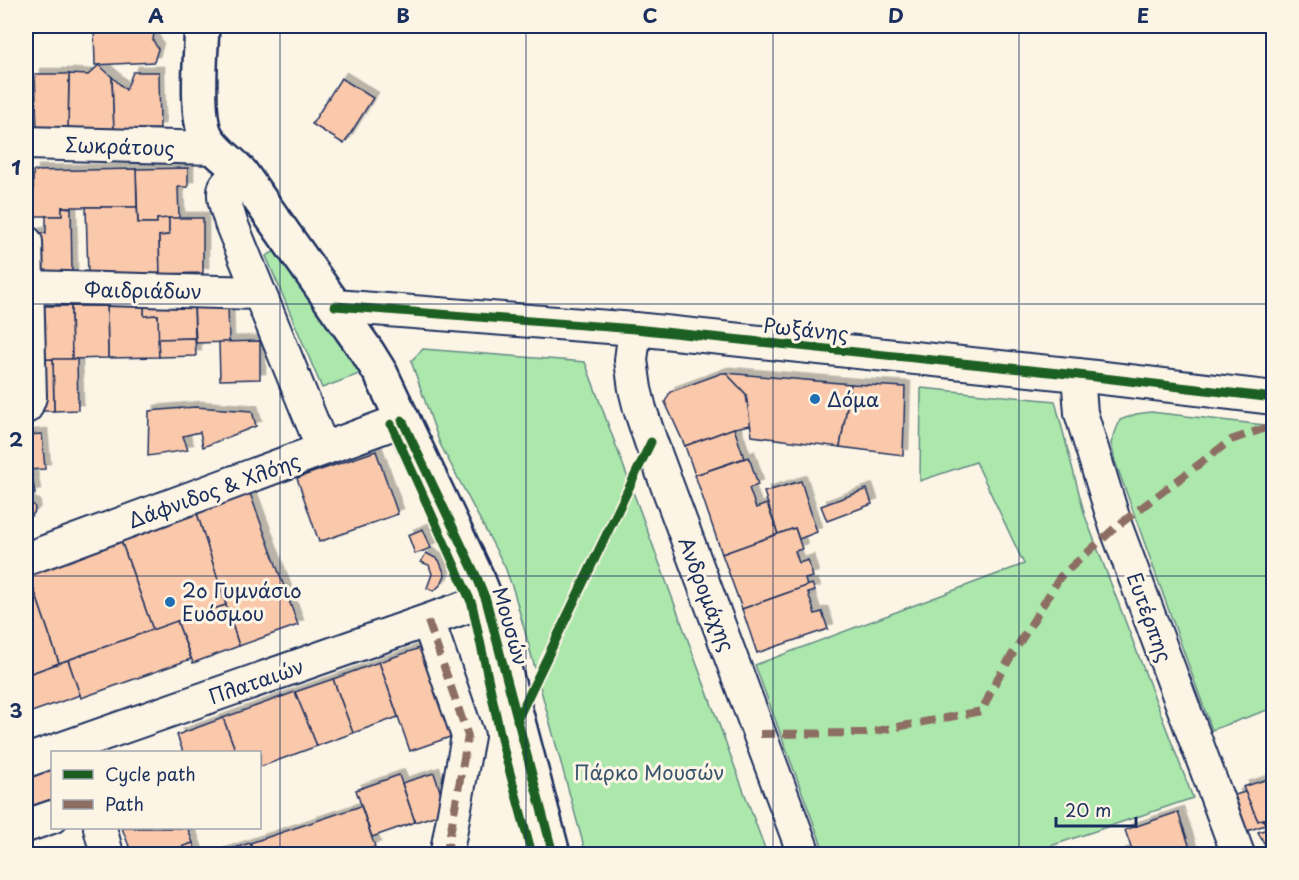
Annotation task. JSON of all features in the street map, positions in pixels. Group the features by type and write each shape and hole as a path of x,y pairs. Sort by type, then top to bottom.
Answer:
{"street":[{"name":"Μουσών","path":"202,26 201,118 206,137 214,148 241,173 375,364 486,600 553,855"},
{"name":"Σωκράτους","path":"26,143 214,148"},
{"path":"241,173 226,185 224,193 231,224 323,449"},
{"path":"26,242 30,397 26,407"},
{"name":"Φαιδριάδων","path":"27,287 259,293"},
{"name":"Ρωξάνης","path":"335,306 635,329 1078,375 1274,398"},
{"name":"Ανδρομάχης","path":"635,329 632,360 640,409 804,855"},
{"name":"Ευτέρπης","path":"1078,375 1081,412 1113,516 1238,855"},
{"name":"Δάφνιδος & Χλόης","path":"26,559 402,420"},
{"name":"Πλαταιών","path":"65,751 486,600"},
{"path":"428,621 468,736 443,853"},
{"name":"Πλαταιών","path":"26,761 51,755"},
{"path":"26,826 51,817"},
{"path":"100,829 107,855"}],"green space":[{"path":"275,251 362,373 322,388 266,256"},
{"name":"Πάρκο Μουσών","path":"423,349 585,362 767,854 586,854 514,592 505,567 440,444 411,361"},
{"path":"921,388 1055,401 1085,516 1193,798 1027,854 825,854 755,665 1024,564 976,462 920,481"},
{"path":"1151,412 1273,426 1273,708 1212,730 1115,461 1111,443 1120,420 1136,414"}],"building":[{"path":"94,26 155,26 153,40 158,49 154,62 95,65"},
{"path":"99,65 112,77 114,130 68,130 69,74 88,75"},
{"path":"133,72 159,72 160,129 114,130 112,77 126,90"},
{"path":"35,74 69,74 68,130 37,131"},
{"path":"341,78 373,98 344,144 312,124"},
{"path":"188,168 188,187 178,187 179,218 157,219 157,223 138,223 136,169"},
{"path":"136,169 137,207 62,207 62,216 34,216 33,171"},
{"path":"62,207 71,208 72,275 35,276 34,233 46,233 46,216 62,216"},
{"path":"86,207 137,207 138,223 157,223 157,219 169,218 169,235 159,236 160,274 88,276"},
{"path":"169,218 203,218 203,273 160,274 159,236 169,235"},
{"path":"194,303 195,338 158,339 158,315 144,316 144,305"},
{"path":"194,303 228,303 229,342 196,343"},
{"path":"144,305 144,316 158,315 159,357 108,358 107,306"},
{"path":"31,306 71,306 72,359 31,360"},
{"path":"71,306 107,306 108,358 72,359"},
{"path":"195,338 196,356 159,357 158,339"},
{"path":"260,341 260,379 220,380 219,342"},
{"path":"53,359 77,359 78,410 54,411"},
{"path":"53,359 54,411 32,411 31,360"},
{"path":"726,373 746,394 751,425 734,428 685,446 665,402 670,392"},
{"path":"726,373 851,384 840,447 752,436 746,394"},
{"path":"851,384 905,387 903,455 840,447"},
{"path":"195,407 252,411 256,426 203,447 200,432 183,436 188,450 148,456 149,411"},
{"path":"734,428 744,458 695,475 685,446"},
{"path":"42,434 45,469 26,470 26,435"},
{"path":"376,451 398,514 319,542 297,478"},
{"path":"749,457 758,485 749,488 756,508 767,504 778,534 722,554 695,475"},
{"path":"26,470 31,470 35,494 27,496 35,509 29,518 26,517"},
{"path":"801,481 817,532 799,539 795,528 778,534 764,492"},
{"path":"248,488 298,625 239,646 195,507"},
{"path":"867,489 872,504 827,521 821,506"},
{"path":"195,507 226,605 153,630 119,535"},
{"path":"795,528 802,549 795,551 799,563 808,560 813,577 805,579 807,586 742,609 722,554"},
{"path":"423,529 431,548 415,554 408,535"},
{"path":"119,535 153,630 59,663 27,569"},
{"path":"426,553 439,560 445,575 441,584 434,591 427,588 432,574 429,565 421,562"},
{"path":"26,569 59,663 26,675"},
{"path":"812,584 815,591 808,593 815,614 822,612 828,629 757,653 742,609"},
{"path":"226,605 239,646 193,663 177,621"},
{"path":"177,621 191,659 81,698 68,660"},
{"path":"423,647 453,736 410,751 379,662"},
{"path":"68,660 80,695 26,714 26,675"},
{"path":"379,662 398,717 353,733 333,679"},
{"path":"333,679 353,733 317,746 295,692"},
{"path":"295,692 317,746 261,767 261,751 236,751 223,718"},
{"path":"223,718 236,751 183,751 177,735"},
{"path":"51,765 51,799 31,806 26,789 26,774"},
{"path":"434,773 447,812 415,822 402,783"},
{"path":"399,775 415,822 372,837 356,790"},
{"path":"1274,777 1274,816 1258,821 1243,787"},
{"path":"1245,792 1258,821 1263,819 1265,825 1247,831 1235,795"},
{"path":"361,806 375,847 356,854 254,854 250,843"},
{"path":"1178,812 1192,854 1119,854 1132,850 1125,830"},
{"path":"1274,827 1274,854 1270,854 1258,832"},
{"path":"122,829 188,829 193,843 161,854 132,854"},
{"path":"193,843 197,854 161,854"},
{"path":"250,843 254,854 217,854"}],"marked path":[{"path":"760,734 865,733 982,711 996,681 1060,577 1116,527 1231,440 1274,425"},
{"path":"428,621 468,736 448,854"}],"cycle path":[{"path":"335,306 635,329 1078,375 1274,398"},
{"path":"402,420 486,600 553,854"},
{"path":"391,424 472,604 503,747 532,854"},
{"path":"517,720 651,442"}],"place":[{"name":"Δόμα","path":"815,399"},
{"name":"2ο Γυμνάσιο Ευόσμου","path":"170,602"}]}
